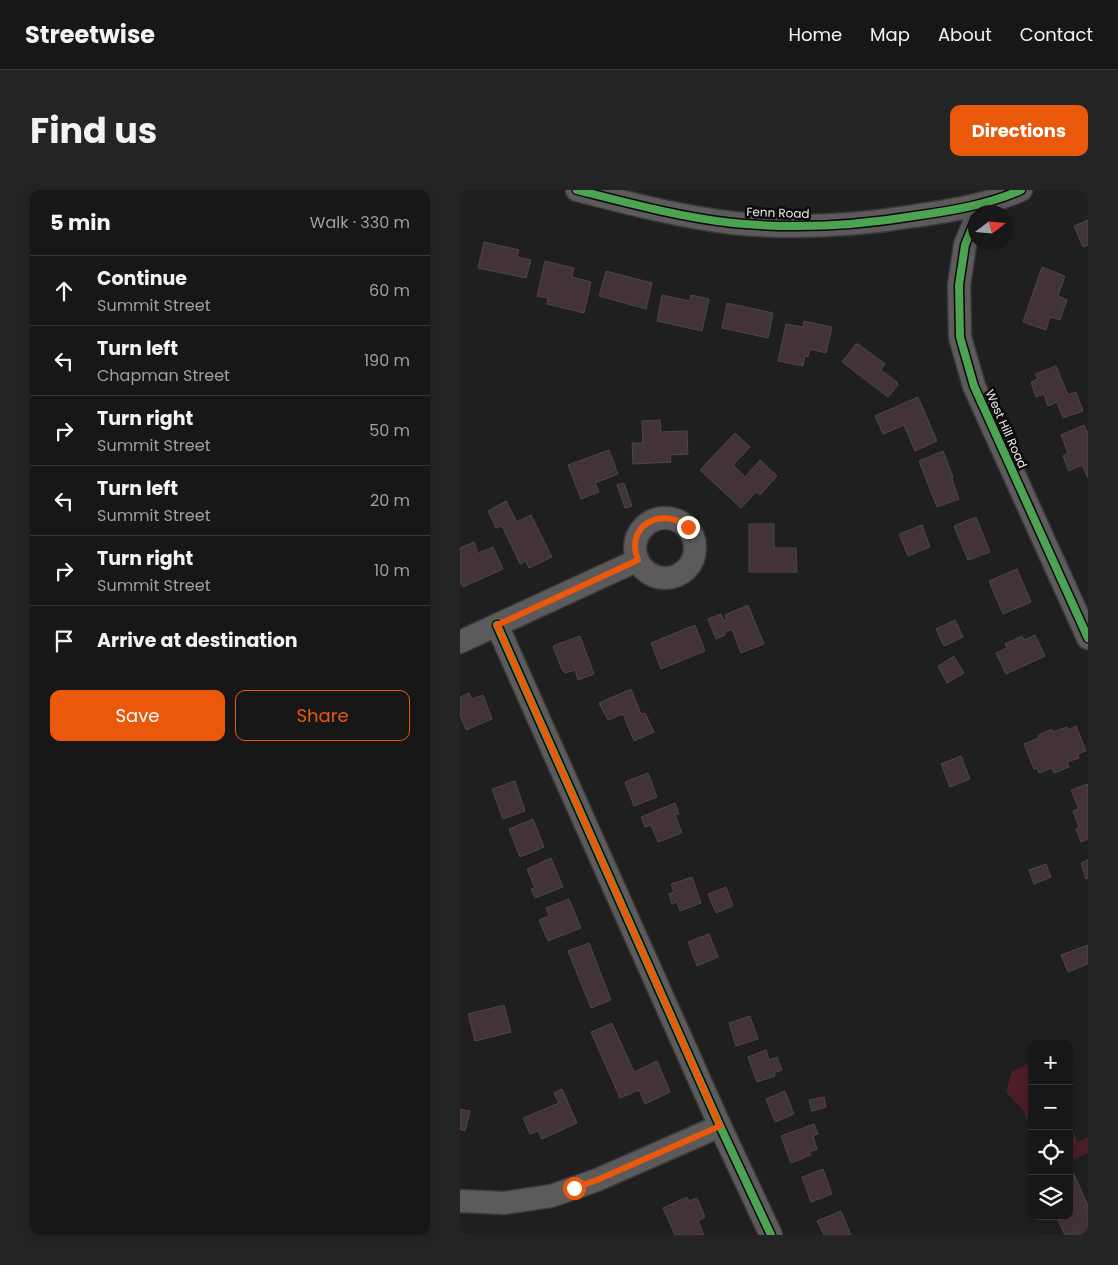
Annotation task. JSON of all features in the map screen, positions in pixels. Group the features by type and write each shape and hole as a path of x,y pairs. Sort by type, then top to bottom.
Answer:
{"street":[{"name":"Fenn Road","path":"577,190 686,216 765,226 840,225 887,221 968,208"},
{"name":"Fenn Road","path":"983,205 1021,190"},
{"name":"West Hill Road","path":"968,236 965,244 959,285 960,337 974,386 1080,602 1088,638"},
{"path":"460,642 638,560"},
{"path":"497,625 720,1126 771,1235"},
{"path":"460,1202 504,1203 550,1196 597,1180 720,1126"}],"shaded area":[{"path":"1028,1064 1028,1121 1023,1110 1006,1092 1012,1071"},
{"path":"1073,1131 1078,1142 1088,1137 1088,1153 1073,1159"}],"building":[{"path":"1088,220 1088,245 1083,247 1074,226"},
{"path":"484,242 519,250 517,257 531,260 526,278 478,268"},
{"path":"545,261 574,268 572,277 591,282 584,313 547,304 548,298 537,296"},
{"path":"1042,267 1065,276 1058,296 1067,300 1060,320 1050,317 1046,330 1023,322"},
{"path":"606,271 652,283 646,309 599,296"},
{"path":"662,295 690,301 691,295 709,299 702,331 657,321"},
{"path":"727,303 773,313 768,338 722,328"},
{"path":"804,321 832,327 826,353 810,349 808,357 805,356 803,366 778,361 786,324 803,327"},
{"path":"856,344 885,364 881,370 897,382 898,385 888,397 842,362"},
{"path":"1056,366 1068,395 1076,392 1083,411 1063,418 1057,402 1048,406 1044,394 1036,397 1031,382 1038,379 1035,374"},
{"path":"918,397 937,441 915,451 904,425 883,434 875,416"},
{"path":"660,420 661,432 687,431 688,454 670,455 671,462 633,464 632,443 643,443 642,421"},
{"path":"1084,425 1088,433 1088,478 1082,465 1069,471 1063,456 1068,453 1061,435"},
{"path":"735,433 750,447 733,465 745,477 760,460 777,476 760,495 756,492 741,508 700,470"},
{"path":"609,450 618,474 595,483 599,492 581,499 568,465"},
{"path":"943,451 959,499 937,507 919,461"},
{"path":"624,483 632,506 625,508 617,485"},
{"path":"506,501 517,522 531,515 552,557 529,568 526,561 520,564 502,526 496,528 488,511"},
{"path":"976,517 990,552 968,560 954,526"},
{"path":"749,524 774,524 774,548 796,548 797,572 749,572"},
{"path":"922,525 930,547 908,556 899,534"},
{"path":"474,542 478,553 493,547 503,569 463,587 460,581 460,548"},
{"path":"1017,569 1031,602 1003,614 989,581"},
{"path":"748,605 764,644 741,653 732,629 716,639 708,619 721,614 724,621 727,620 725,615"},
{"path":"955,620 963,637 944,646 936,629"},
{"path":"695,625 705,651 661,669 651,643"},
{"path":"1035,635 1045,656 1006,674 996,653 1007,648 1005,644 1022,636 1024,640"},
{"path":"580,636 594,674 578,680 575,670 565,673 562,670 553,646"},
{"path":"954,656 964,673 947,683 938,666"},
{"path":"631,689 641,714 645,713 654,732 634,741 623,714 608,720 599,703"},
{"path":"469,693 472,699 483,695 492,719 466,730 460,715 460,697"},
{"path":"1076,726 1086,751 1078,754 1079,758 1067,762 1069,767 1054,773 1052,768 1039,773 1037,768 1034,769 1024,744 1039,738 1038,735 1052,729 1053,732 1067,727 1068,730"},
{"path":"961,756 970,779 950,787 941,764"},
{"path":"648,773 657,797 634,806 625,782"},
{"path":"515,781 525,811 503,819 492,789"},
{"path":"1088,784 1088,839 1081,842 1076,829 1079,827 1073,811 1079,809 1071,790"},
{"path":"675,803 679,814 675,815 682,833 658,842 651,825 645,827 641,817"},
{"path":"533,819 544,847 520,857 509,829"},
{"path":"551,858 563,887 535,898 531,889 535,888 527,869"},
{"path":"1088,860 1088,878 1086,879 1081,863"},
{"path":"1046,864 1051,877 1034,884 1029,870"},
{"path":"692,877 701,903 680,911 677,902 672,904 669,894 674,892 671,884"},
{"path":"726,887 733,906 716,913 708,894"},
{"path":"569,899 581,928 548,941 539,920 549,916 546,908"},
{"path":"709,934 718,957 697,966 688,942"},
{"path":"589,943 611,1000 591,1008 568,951"},
{"path":"1088,945 1088,964 1068,972 1061,955"},
{"path":"504,1005 511,1032 475,1041 468,1014"},
{"path":"750,1016 758,1039 736,1046 729,1023"},
{"path":"612,1023 634,1072 657,1061 670,1092 645,1104 639,1090 620,1098 591,1032"},
{"path":"766,1050 769,1060 777,1057 782,1070 774,1073 775,1076 757,1082 748,1057"},
{"path":"562,1089 577,1123 542,1139 538,1131 530,1134 523,1118 559,1103 554,1093"},
{"path":"785,1091 794,1114 775,1122 766,1099"},
{"path":"824,1097 826,1107 812,1111 809,1100"},
{"path":"460,1109 470,1111 465,1131 460,1129"},
{"path":"814,1124 818,1134 813,1136 817,1149 809,1152 811,1155 791,1163 781,1136"},
{"path":"823,1169 832,1194 811,1202 802,1177"},
{"path":"1073,1175 1088,1206 1088,1235 1065,1235 1058,1220 1073,1220"},
{"path":"687,1197 689,1201 697,1198 705,1217 698,1221 704,1235 675,1235 663,1208"},
{"path":"841,1211 851,1235 824,1235 817,1221"}],"cycle path":[{"path":"577,190 693,217 733,223 778,226 823,226 941,212 982,204 1021,190"},
{"path":"968,238 965,245 959,285 960,337 974,386 1088,638"},
{"path":"497,625 720,1126 771,1235"}],"route":[{"path":"574,1188 597,1180 720,1126 497,625 638,560 634,544 638,534 652,520 671,518 680,521 688,527"}]}
